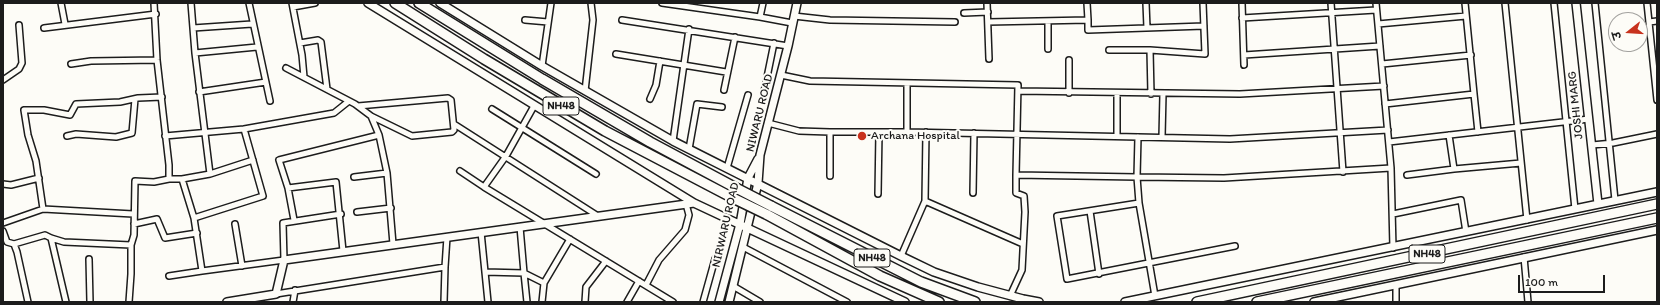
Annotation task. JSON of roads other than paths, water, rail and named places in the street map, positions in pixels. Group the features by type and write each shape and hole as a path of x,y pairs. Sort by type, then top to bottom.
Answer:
{"highway":[{"name":"NH48","path":"395,3 484,59 605,131 766,214 880,276 938,302"},
{"name":"NH48","path":"418,3 542,79 650,142 736,188 921,282 975,302"},
{"name":"NH48","path":"1197,302 1657,204"},
{"name":"NH48","path":"1257,302 1657,218"}],"street":[{"path":"61,3 65,24"},
{"path":"154,3 156,14 157,60 169,165 169,179"},
{"path":"191,3 199,92 210,174"},
{"path":"249,3 252,24 270,100"},
{"path":"304,77 293,5 315,3"},
{"path":"368,3 694,203 905,302"},
{"path":"440,3 542,66 673,141 901,256 934,272 1010,296 1039,302"},
{"path":"542,66 551,3"},
{"path":"585,91 592,27 592,3"},
{"path":"662,3 760,17 830,20 955,22"},
{"path":"760,17 763,3"},
{"name":"NIWARU ROAD","path":"747,228 758,183 760,155 781,75 797,3"},
{"path":"987,3 989,59"},
{"path":"1087,3 1088,30 1204,26"},
{"path":"1146,3 1147,28"},
{"path":"1109,50 1150,50 1205,54 1203,3"},
{"path":"1242,3 1244,65"},
{"path":"1332,3 1343,172"},
{"path":"1376,3 1392,168 1393,248"},
{"path":"1465,3 1478,132"},
{"path":"1504,3 1526,220"},
{"path":"1554,3 1575,209"},
{"name":"JOSHI MARG","path":"1576,3 1598,204"},
{"path":"1595,3 1610,144 1614,200"},
{"path":"1647,3 1657,100"},
{"path":"1242,18 1332,14 1376,10"},
{"path":"964,13 988,12"},
{"path":"44,28 65,24 156,14"},
{"path":"1378,24 1466,16"},
{"path":"525,20 548,22"},
{"path":"622,20 689,29 788,46"},
{"path":"988,22 1088,20"},
{"path":"1048,21 1048,49"},
{"path":"1649,22 1657,21"},
{"path":"193,28 252,24"},
{"path":"3,80 19,69 22,63 18,25"},
{"path":"673,141 689,29"},
{"path":"724,90 726,72 735,37"},
{"path":"300,43 318,40 320,42 327,89"},
{"path":"764,92 774,44"},
{"path":"1244,55 1380,46"},
{"path":"195,53 258,47"},
{"path":"1150,50 1151,94"},
{"path":"616,54 726,72"},
{"path":"1382,64 1471,55"},
{"path":"71,64 157,60"},
{"path":"1069,60 1069,93"},
{"path":"650,99 656,86 660,61"},
{"path":"286,68 358,106 371,116 412,136 452,132 454,130 451,100 448,98 358,106"},
{"path":"781,75 810,81 1018,85 1016,193 1024,196 1023,244 1022,270 1010,296"},
{"path":"199,92 266,82"},
{"path":"906,83 906,132"},
{"path":"1018,91 1069,93 1240,94 1337,90 1384,86"},
{"path":"1117,93 1117,136"},
{"path":"1162,137 1163,94"},
{"path":"1386,104 1474,94"},
{"path":"727,168 748,95"},
{"path":"43,209 39,178 24,110 44,110 70,114 76,104 120,102 162,96"},
{"path":"67,136 76,134 116,137 132,134 135,99"},
{"path":"165,136 244,129 334,113 349,101"},
{"path":"689,149 697,104 722,108"},
{"path":"484,187 505,158 534,106"},
{"path":"492,109 596,174"},
{"path":"371,116 379,135 387,173 393,244"},
{"path":"1389,142 1589,120"},
{"path":"768,123 799,131 926,132 1230,139 1388,130"},
{"path":"454,124 598,216"},
{"path":"194,218 262,197 244,129"},
{"path":"830,132 830,176"},
{"path":"878,194 879,132"},
{"path":"901,256 925,201 926,132"},
{"path":"972,193 974,133"},
{"path":"1592,145 1610,144 1657,134"},
{"path":"294,220 288,188 279,160 379,135"},
{"path":"1449,136 1454,169"},
{"path":"1138,137 1137,177 1139,203 1155,296"},
{"name":"NIRWARU ROAD","path":"719,302 740,224 748,178 760,155"},
{"path":"129,302 131,245 134,235 133,214 135,182 154,182 210,174 253,160"},
{"path":"1407,175 1521,163"},
{"path":"1016,175 1224,178 1392,168"},
{"path":"460,171 673,302"},
{"path":"354,177 387,173"},
{"path":"3,184 39,178"},
{"path":"182,179 194,218 202,271"},
{"path":"288,188 336,182 341,214 344,251"},
{"path":"1125,302 1393,248 1657,192"},
{"path":"1393,214 1461,200 1466,232"},
{"path":"925,201 1023,244"},
{"path":"169,276 694,203"},
{"path":"1139,203 1057,216 1067,279 1099,274 1234,246"},
{"path":"646,285 659,260 685,230 689,216 686,204"},
{"path":"357,212 391,208"},
{"path":"3,224 43,209 133,214"},
{"path":"1090,211 1099,274"},
{"path":"276,294 284,260 282,224 284,222 294,220 341,214"},
{"path":"134,224 157,219 165,238 196,233"},
{"path":"234,224 242,266"},
{"path":"520,226 521,252 527,302"},
{"name":"NIRWARU ROAD","path":"729,302 747,228"},
{"path":"3,230 8,242 14,244 45,234 50,238 72,242 131,245"},
{"path":"1318,302 1396,284 1657,230"},
{"path":"481,232 488,302"},
{"path":"444,302 447,237"},
{"path":"50,238 66,302"},
{"path":"542,302 544,283 570,239"},
{"path":"14,244 22,266 28,302"},
{"path":"743,247 846,302"},
{"path":"1524,257 1528,302"},
{"path":"89,259 90,302"},
{"path":"704,302 715,259"},
{"path":"585,302 586,287 606,261"},
{"path":"227,302 263,299 276,294 295,290 445,267"},
{"path":"485,272 524,273 544,283"},
{"path":"627,302 639,281"},
{"path":"1396,284 1396,302"},
{"path":"733,286 760,302"},
{"path":"293,302 295,290"}],"place":[{"name":"Archana Hospital","path":"862,136"}]}
